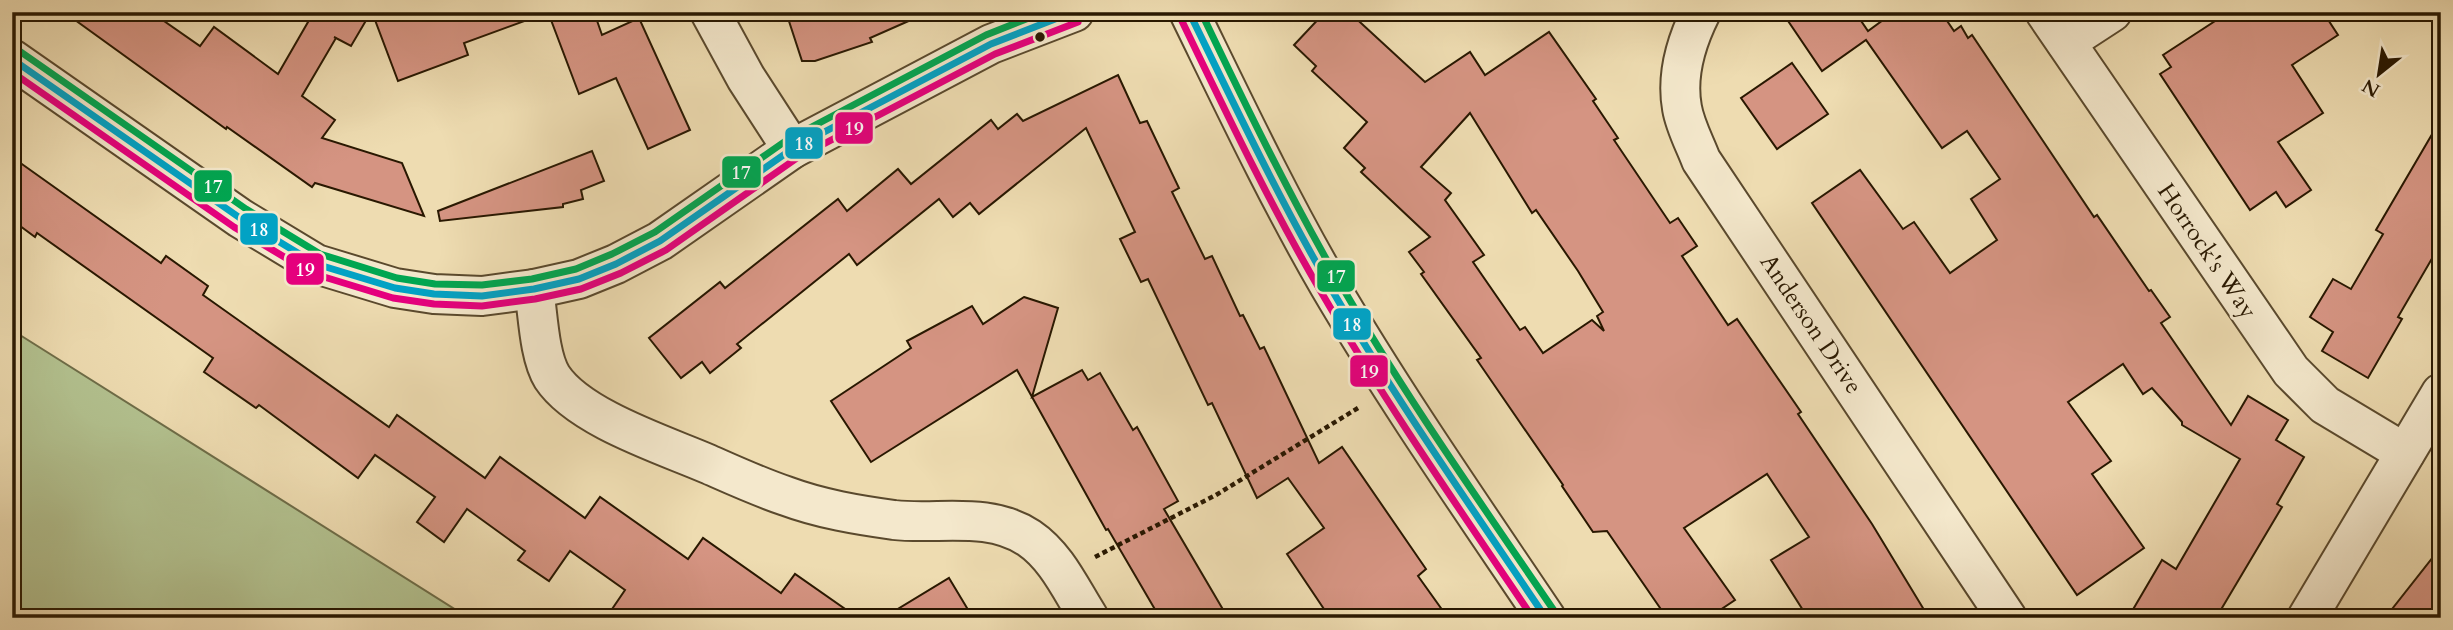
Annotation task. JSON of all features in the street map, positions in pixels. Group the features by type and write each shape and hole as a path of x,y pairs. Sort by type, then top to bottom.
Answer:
{"street":[{"path":"710,12 746,78 792,149"},
{"path":"12,59 240,218 316,264 395,288 434,295 482,296 579,279 616,264 660,241 792,149 991,44 1074,12"},
{"path":"1189,12 1275,188 1330,286 1401,399 1546,618"},
{"name":"Anderson Drive","path":"1701,12 1687,40 1682,74 1682,109 1701,160 2007,618"},
{"path":"2056,27 2112,12"},
{"name":"Horrock's Way","path":"2056,27 2272,347 2291,371 2325,405 2405,453"},
{"path":"534,289 545,360 552,376 563,389 594,412 627,430 786,496 824,508 901,520 956,519 1004,528 1027,537 1046,553 1071,603"},
{"path":"2307,618 2441,393"}],"path":[{"path":"1071,603 1216,495 1362,405"}],"green space":[{"path":"12,330 461,613 475,618 12,618"}],"building":[{"path":"64,12 151,12 200,46 214,27 278,74 308,22 291,12 371,12 351,46 336,38 302,96 335,120 322,138 402,163 424,216 315,183 312,187 227,127 226,129"},
{"path":"372,12 538,12 538,16 464,43 468,55 398,81"},
{"path":"548,12 594,12 602,35 639,18 690,130 648,149 616,78 579,94"},
{"path":"786,12 929,12 870,38 872,42 815,61 802,61"},
{"path":"1325,12 1349,12 1425,82 1470,52 1485,75 1549,32 1596,99 1593,101 1618,138 1614,140 1670,223 1678,218 1697,246 1682,256 1728,325 1737,319 1801,412 1798,414 1872,524 1929,618 1808,618 1771,560 1809,537 1767,474 1684,528 1735,600 1708,618 1667,618 1607,531 1593,532 1477,360 1481,358 1421,274 1424,272 1409,252 1430,237 1361,172 1365,168 1344,148 1367,122 1312,71 1316,66 1294,45","holes":["1470,113 1532,213 1536,210 1603,312 1597,316 1604,331 1592,320 1543,353 1525,327 1520,330 1473,262 1484,255 1445,200 1451,193 1421,167"]},
{"path":"1782,12 1855,12 1868,31 1894,12 1941,12 1954,31 1961,26 1968,38 1972,35 2094,217 2097,215 2170,317 2161,323 2231,425 2248,396 2288,420 2276,440 2304,457 2277,504 2282,507 2216,618 2128,618 2162,560 2176,569 2240,459 2182,425 2152,388 2143,394 2123,364 2068,402 2111,461 2092,474 2144,548 2077,595 1812,203 1860,170 1903,229 1914,222 1950,273 1997,240 1971,199 2000,179 1967,131 1942,148 1866,40 1822,71"},
{"path":"2229,12 2323,12 2338,35 2292,65 2323,113 2278,142 2311,190 2286,207 2276,192 2250,210 2160,74 2171,67 2163,55"},
{"path":"1792,63 1828,114 1777,149 1741,98"},
{"path":"1118,75 1140,123 1147,121 1179,188 1172,192 1205,259 1212,256 1240,316 1243,315 1260,349 1264,347 1319,463 1342,447 1426,569 1418,576 1448,618 1330,618 1287,554 1324,528 1288,478 1257,498 1212,403 1208,405 1148,279 1141,282 1120,239 1135,232 1086,128 979,214 970,203 953,217 939,199 857,265 849,254 737,344 741,348 710,373 702,362 681,378 649,338 720,282 725,288 838,199 847,211 898,169 911,184 991,120 998,129 1017,114 1023,121"},
{"path":"2441,119 2441,243 2398,317 2402,319 2368,378 2322,351 2333,332 2310,317 2333,279 2351,289 2383,234 2376,230"},
{"path":"592,151 604,181 581,190 583,199 563,204 563,207 440,221 438,211"},
{"path":"12,157 161,263 166,256 208,286 203,295 389,427 397,415 485,478 500,457 585,518 600,497 688,559 703,538 781,593 795,574 858,618 606,618 625,590 570,551 549,581 518,560 525,551 467,509 444,542 417,522 435,497 375,455 358,478 259,405 256,408 204,372 213,358 37,233 35,237 12,220"},
{"path":"1024,297 1058,308 1032,397 1017,370 871,462 831,401 911,348 907,341 972,306 983,324"},
{"path":"1082,370 1088,380 1100,373 1133,430 1137,427 1178,501 1164,509 1228,618 1160,618 1108,529 1106,530 1032,397"},
{"path":"2441,547 2441,618 2385,618"},
{"path":"949,578 973,618 883,618"}],"transit line":[{"name":"17","path":"18,50 246,209 320,254 397,278 435,284 482,285 532,279 576,269 612,254 655,232 787,140 986,35 1044,12"},
{"name":"18","path":"12,59 240,218 316,264 395,288 434,294 482,296 579,279 616,264 660,241 792,149 991,44 1073,12"},
{"name":"18","path":"1189,12 1274,184 1329,285 1462,495 1546,618"},
{"name":"17","path":"1201,12 1283,179 1362,321 1443,447 1555,612"},
{"name":"19","path":"1180,17 1264,189 1320,290 1397,415 1533,618"},
{"name":"19","path":"12,72 234,227 311,273 393,298 434,304 482,306 581,289 621,273 666,250 797,158 995,54 1078,22"}]}
